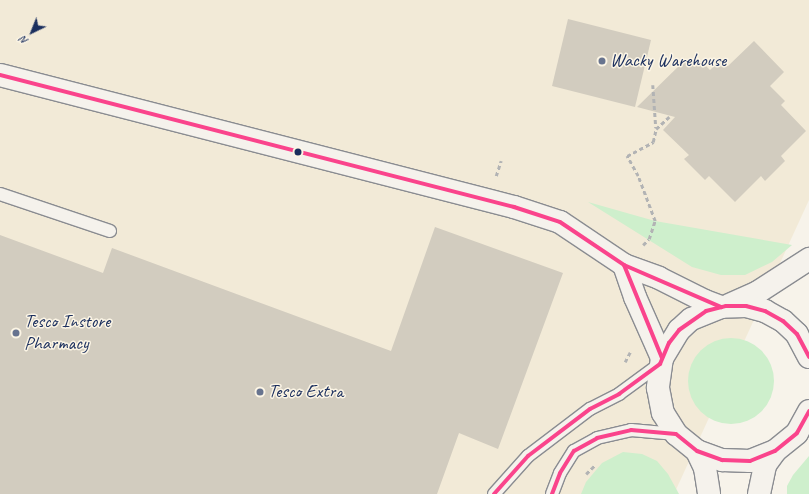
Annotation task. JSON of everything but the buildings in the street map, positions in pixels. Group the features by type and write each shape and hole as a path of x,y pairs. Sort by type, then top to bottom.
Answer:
{"street":[{"path":"0,75 514,207 560,222 624,265 659,278 706,301 724,306 746,306 771,314 797,334 808,354"},
{"path":"809,259 758,292 691,319 672,339 661,361 658,388 663,413 676,434 697,451 722,460 750,461 775,451 803,432 809,411"},
{"path":"624,265 661,361"},
{"path":"808,354 809,325"},
{"path":"697,451 705,468 709,494"},
{"path":"759,494 765,465 775,451"}],"lane":[{"path":"0,194 110,231"},
{"path":"494,494 528,456 590,409 619,394 661,361"},
{"path":"552,494 560,473 574,451 597,438 631,430 676,434"}],"path":[{"path":"624,265 649,239 655,221 638,176 627,156 654,142 656,129 653,85"},
{"path":"656,129 669,117"},
{"path":"584,477 599,459"}],"shaded area":[{"path":"0,0 809,0 809,200 674,494 0,494"}],"green space":[{"path":"588,202 655,221 792,245 772,262 745,275 721,275 692,267"},
{"path":"731,338 747,341 755,345 767,357 771,365 774,381 771,397 767,405 755,417 747,421 731,424 715,421 707,417 695,405 691,397 688,381 691,365 695,357 707,345 715,341"},
{"path":"623,452 642,454 657,461 668,474 679,494 581,494 586,482 602,463"},
{"path":"809,456 809,494 787,494 787,486 793,475"}],"transit line":[{"path":"0,75 514,207 560,222 624,265 721,307"},
{"path":"624,265 662,358"},
{"path":"494,494 528,456 590,409 619,394 660,364 669,343 679,330 706,311 726,306 746,306 765,311 783,321 797,334 809,357"},
{"path":"552,494 560,473 574,451 597,438 631,430 676,434 697,451 722,460 750,461 775,451 797,433 809,411"}],"place":[{"name":"Wacky Warehouse","path":"602,61"},
{"name":"Tesco Instore Pharmacy","path":"16,333"},
{"name":"Tesco Extra","path":"260,392"}]}
